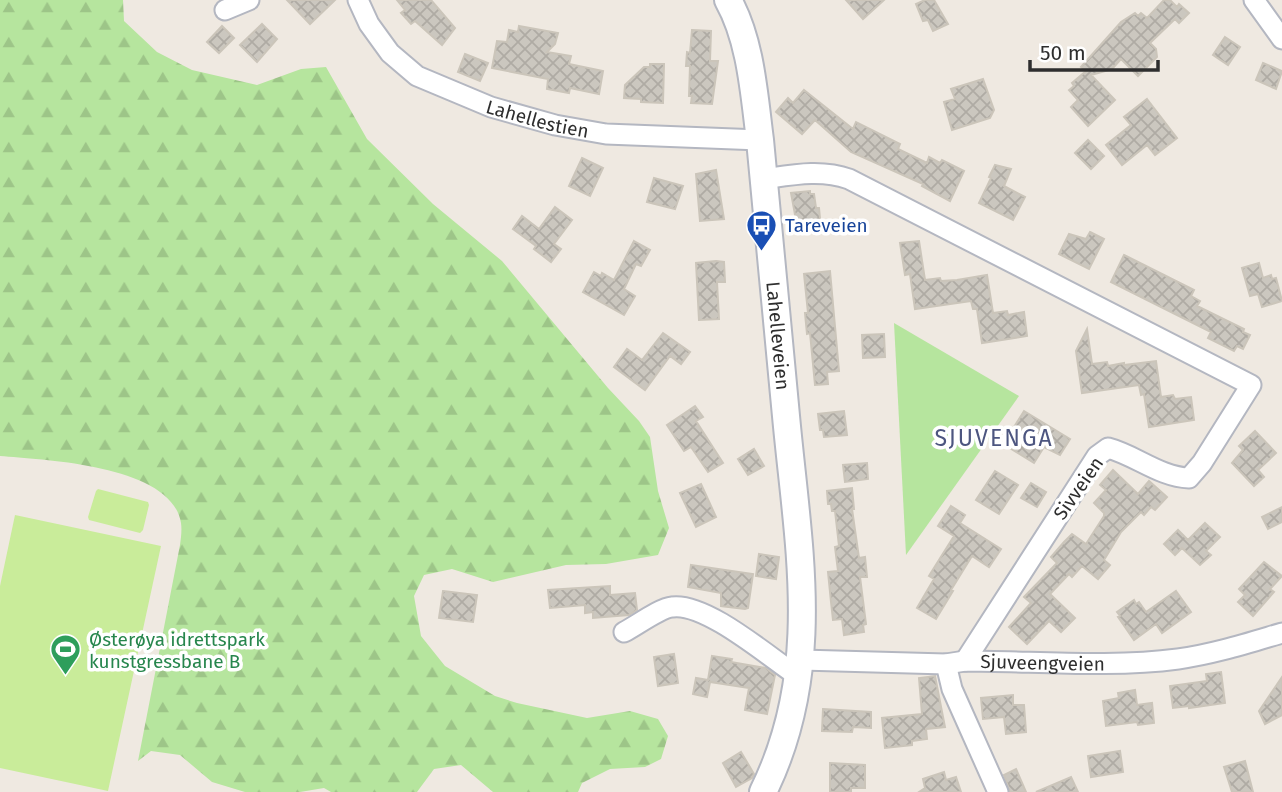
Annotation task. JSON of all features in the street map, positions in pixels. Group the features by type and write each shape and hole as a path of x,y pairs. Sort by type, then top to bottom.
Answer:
{"street":[{"path":"225,10 249,0"},
{"name":"Lahellestien","path":"358,0 369,24 390,53 418,76 491,107 555,125 606,134 760,140"},
{"name":"Lahelleveien","path":"728,0 738,18 752,81 760,140 800,567 800,668 780,753 763,792"},
{"path":"1254,0 1282,39"},
{"name":"Sivveien","path":"764,179 832,173 849,178 1251,385 1202,463 1189,478 1177,477 1115,450 1108,449 1097,456 956,662"},
{"path":"624,632 671,607 691,609 721,622 800,668"},
{"name":"Sjuveengveien","path":"800,668 956,662 1120,662 1178,659 1224,650 1282,633"},
{"path":"956,662 952,689 998,792"}],"green space":[{"path":"0,0 123,0 124,21 157,52 192,70 257,85 301,69 326,67 367,139 433,204 502,261 650,437 658,491 669,528 658,555 606,564 566,565 493,582 452,569 424,575 414,596 421,636 445,666 495,696 587,718 630,711 658,719 668,736 661,759 645,767 610,769 582,783 578,792 493,792 461,765 434,769 417,792 331,792 324,788 300,792 245,792 212,782 180,755 151,751 138,761 180,545 181,523 173,504 155,489 132,477 75,464 0,456"},
{"path":"894,323 1019,396 906,555"},
{"path":"98,489 148,502 143,530 140,533 89,520"},
{"name":"Østerøya idrettspark kunstgressbane B","path":"15,515 161,546 108,791 0,768 0,586"}],"building":[{"path":"287,0 335,0 310,24"},
{"path":"397,0 431,0 455,28 442,45 415,21 411,24 401,13 405,10"},
{"path":"846,0 884,0 863,19"},
{"path":"934,0 948,24 933,31 928,20 923,21 916,4"},
{"path":"1164,0 1170,0 1177,7 1179,4 1189,13 1179,23 1175,19 1150,43 1156,49 1157,57 1138,76 1121,59 1112,69 1091,75 1115,100 1088,126 1071,107 1078,100 1069,90 1074,86 1072,83 1086,71 1081,67 1121,22 1135,13 1138,16 1141,13 1147,18"},
{"path":"262,24 277,39 257,62 240,45"},
{"path":"222,26 234,38 219,53 207,42"},
{"path":"519,26 558,33 555,44 547,52 571,56 569,64 603,71 599,94 570,88 569,93 547,89 548,79 492,68 497,41 507,42 509,30 518,32"},
{"path":"692,30 711,31 710,61 718,61 712,104 691,103 692,96 689,96 690,66 686,66"},
{"path":"1225,37 1240,47 1228,65 1213,55"},
{"path":"465,54 488,63 480,81 458,72"},
{"path":"1263,63 1282,71 1276,89 1256,80"},
{"path":"650,64 664,64 663,103 624,98 625,85 644,67 650,67"},
{"path":"983,79 994,110 990,118 952,130 944,102 955,99 951,89"},
{"path":"804,90 853,129 856,122 900,144 898,149 927,163 929,157 964,171 950,201 922,186 923,184 851,152 815,120 802,134 776,112 788,98 793,103"},
{"path":"1147,99 1177,138 1155,155 1147,145 1122,165 1106,145 1131,125 1124,117"},
{"path":"1088,140 1104,156 1091,169 1075,153"},
{"path":"582,158 603,168 590,196 569,186"},
{"path":"995,165 1011,169 1004,186 1025,197 1013,220 979,203"},
{"path":"716,170 724,219 700,221 696,174"},
{"path":"654,178 683,186 675,209 647,202"},
{"path":"810,191 810,194 814,194 816,208 819,208 821,229 798,231 791,193"},
{"path":"555,207 572,220 554,244 561,249 551,262 534,249 536,246 513,229 522,216 539,229"},
{"path":"1090,232 1104,239 1089,269 1059,254 1069,234 1086,239"},
{"path":"634,241 650,250 641,266 636,264 624,289 635,296 624,315 583,292 594,272 614,280"},
{"path":"919,241 925,280 957,280 987,275 993,313 1007,311 1008,315 1024,312 1027,336 982,343 977,309 973,309 971,301 915,309 910,274 905,275 900,243"},
{"path":"1124,255 1194,290 1191,296 1200,301 1197,306 1244,329 1243,332 1250,335 1243,349 1237,346 1234,351 1208,338 1211,332 1111,282"},
{"path":"724,262 725,282 717,282 719,319 699,320 696,263"},
{"path":"1259,263 1263,278 1271,275 1272,279 1276,278 1282,301 1262,307 1258,294 1250,296 1242,268"},
{"path":"830,271 839,371 827,372 828,384 815,385 810,333 807,334 804,274"},
{"path":"1087,329 1092,364 1107,362 1108,366 1156,361 1161,397 1191,397 1194,420 1149,427 1144,394 1141,395 1139,385 1082,393 1076,351"},
{"path":"663,333 690,352 681,364 670,356 645,390 614,367 627,349 642,360"},
{"path":"884,334 885,357 863,358 862,335"},
{"path":"695,406 703,417 696,421 723,463 708,472 691,447 684,451 667,425"},
{"path":"844,411 847,435 824,437 823,430 820,430 818,414"},
{"path":"1024,411 1070,439 1060,455 1044,447 1034,463 1008,447 1018,430 1014,427"},
{"path":"1255,431 1276,453 1258,470 1264,477 1254,486 1232,463 1243,450 1239,446"},
{"path":"754,449 764,466 748,475 738,459"},
{"path":"867,463 868,479 845,482 843,465"},
{"path":"1113,470 1138,494 1149,481 1167,497 1155,510 1151,507 1144,515 1141,512 1121,532 1104,560 1110,565 1098,579 1082,566 1072,577 1069,574 1050,594 1075,618 1061,632 1049,621 1027,644 1009,627 1031,603 1024,597 1057,563 1051,557 1064,542 1072,534 1086,544 1104,516 1094,503 1106,490 1100,485"},
{"path":"995,471 1018,485 999,514 976,500"},
{"path":"1031,483 1046,492 1037,507 1021,498"},
{"path":"701,484 716,517 696,527 680,493"},
{"path":"852,488 859,558 865,557 867,577 860,577 866,624 863,625 864,632 844,635 842,619 833,620 828,572 838,571 835,547 839,546 835,511 832,511 831,504 828,504 827,491"},
{"path":"951,506 965,515 960,523 1001,549 989,567 972,556 936,619 917,608 934,579 929,576 954,536 938,526"},
{"path":"1282,507 1282,522 1268,529 1262,517"},
{"path":"1205,523 1220,537 1206,551 1211,555 1200,565 1182,548 1175,555 1164,544 1178,530 1188,540"},
{"path":"759,554 779,557 776,579 756,576"},
{"path":"1264,562 1282,576 1270,589 1274,592 1253,616 1238,602 1245,595 1239,589"},
{"path":"691,565 753,574 748,608 721,606 721,593 688,587"},
{"path":"610,586 610,595 635,593 637,610 629,615 593,618 593,612 585,613 585,605 550,608 548,590"},
{"path":"443,591 477,595 473,622 439,618"},
{"path":"1176,591 1191,612 1162,633 1156,624 1134,640 1117,612 1134,600 1136,604 1139,602 1146,612"},
{"path":"674,654 678,683 658,686 654,657"},
{"path":"712,656 766,668 775,675 767,714 745,710 749,688 710,682 707,697 693,694 696,678 708,680"},
{"path":"1221,672 1225,703 1173,708 1170,686 1207,681 1206,674"},
{"path":"935,676 945,727 926,729 927,739 912,741 912,745 885,748 882,718 922,714 919,678"},
{"path":"1282,677 1282,715 1265,724 1259,711"},
{"path":"1135,690 1137,705 1152,703 1154,723 1106,726 1103,701 1119,698 1118,693"},
{"path":"1013,695 1013,705 1024,705 1026,732 1006,734 1004,717 983,719 981,698"},
{"path":"823,709 871,712 871,728 853,727 852,732 822,731"},
{"path":"1120,751 1123,772 1091,777 1088,756"},
{"path":"741,752 754,774 736,787 723,763"},
{"path":"1245,761 1253,792 1232,792 1224,767"},
{"path":"830,763 865,765 865,788 851,788 851,792 830,792"},
{"path":"1016,769 1026,792 1010,792 1004,775"},
{"path":"944,772 946,780 956,777 961,792 919,792 925,788 923,779"},
{"path":"1071,777 1078,792 1036,792"}],"place":[{"name":"Tareveien","path":"762,252"},
{"name":"Østerøya idrettspark kunstgressbane B","path":"66,677"}],"district":[{"name":"SJUVENGA","path":"994,438"}]}
